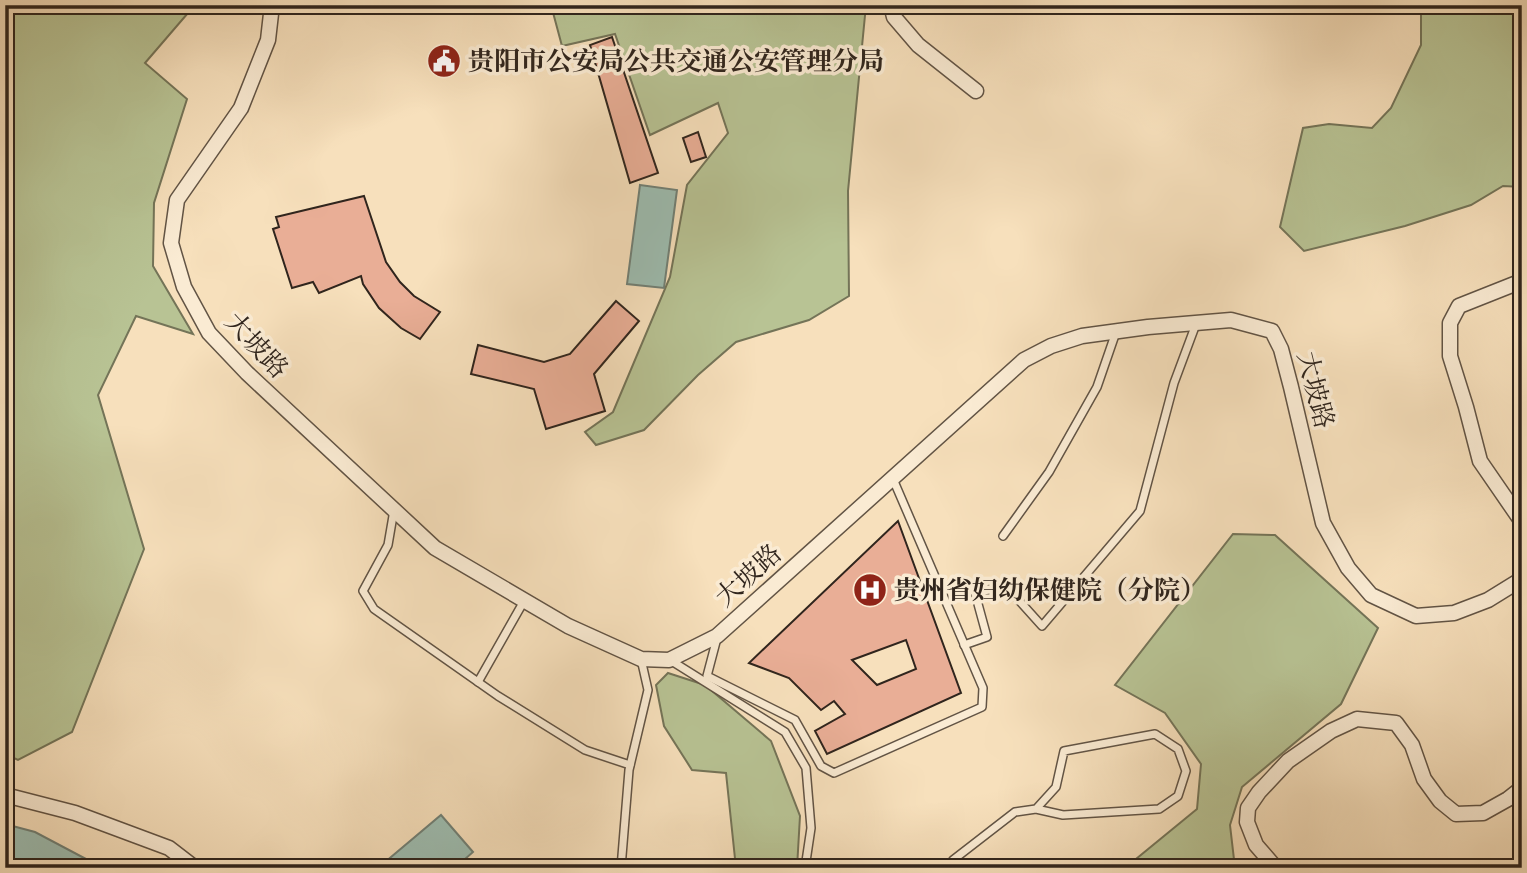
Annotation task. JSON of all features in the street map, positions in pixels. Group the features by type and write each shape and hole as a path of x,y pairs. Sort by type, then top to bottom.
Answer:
{"street":[{"name":"大坡路","path":"272,5 268,40 241,108 177,200 171,243 184,287 209,333 247,373 435,548 568,626 641,659 669,660 718,636 1024,360 1051,346 1082,336 1231,320 1272,331 1281,349 1288,375 1323,523 1348,568 1371,595 1416,616 1454,613 1488,600 1522,579"},
{"path":"891,5 894,17 918,45 976,91"},
{"path":"1522,281 1459,306 1450,323 1450,356 1480,461 1522,522"},
{"path":"1276,868 1256,845 1247,822 1248,808 1288,761 1331,731 1357,719 1396,723 1412,745 1424,779 1440,801 1456,814 1483,813 1522,788"},
{"path":"5,795 75,813 169,848 195,868"}],"lane":[{"path":"964,645 988,637 975,593 1006,586 1042,626 1140,511 1174,383 1196,323"},
{"path":"1003,536 1049,472 1097,387 1116,331"},
{"path":"718,636 706,676 795,720 821,766 834,773 982,707 983,688 893,478"},
{"path":"394,509 388,545 363,591 374,609 478,682 586,750 630,765"},
{"path":"478,682 525,600"},
{"path":"621,868 630,765 648,690 641,659"},
{"path":"669,660 785,732 806,768 811,828 805,868"},
{"path":"947,868 953,860 1015,812 1036,809 1063,816 1159,809 1178,796 1186,771 1178,748 1155,734 1064,751 1056,787 1036,809"}],"green space":[{"path":"5,5 185,5 188,13 145,63 187,99 154,203 153,266 193,334 136,316 98,395 144,549 72,732 18,760 5,754"},
{"path":"551,5 866,5 848,191 849,296 809,320 736,342 698,375 644,430 596,445 585,432 613,412 670,277 687,185 728,133 718,103 650,135 615,34 562,46"},
{"path":"1421,5 1522,5 1522,187 1503,186 1471,205 1405,226 1304,251 1280,227 1303,128 1329,124 1372,128 1391,108 1421,45"},
{"path":"1233,534 1275,535 1378,628 1341,704 1242,787 1230,825 1235,868 1125,868 1197,809 1201,764 1165,713 1115,685"},
{"path":"668,673 705,685 771,741 800,816 797,868 736,868 726,773 692,770 664,726 656,685"}],"shaded area":[{"path":"640,185 677,190 664,288 627,284"},
{"path":"441,815 473,852 455,868 378,868"},
{"path":"5,824 35,832 103,868 5,868"}],"building":[{"path":"612,37 658,173 630,183 590,45"},
{"path":"698,132 706,157 691,162 683,138"},
{"path":"364,196 386,262 414,296 440,312 420,339 401,328 379,308 363,284 361,276 319,293 313,282 292,288 273,229 279,227 276,217"},
{"path":"616,301 639,321 594,374 605,411 546,429 534,389 471,374 478,345 544,362 570,354"},
{"name":"贵州省妇幼保健院（分院）","path":"898,521 961,693 827,754 815,731 845,714 834,701 821,710 789,678 749,663","holes":["906,640 916,669 877,685 852,660"]}],"place":[{"name":"贵阳市公安局公共交通公安管理分局","path":"444,61"},
{"name":"贵州省妇幼保健院（分院）","path":"870,590"}]}
